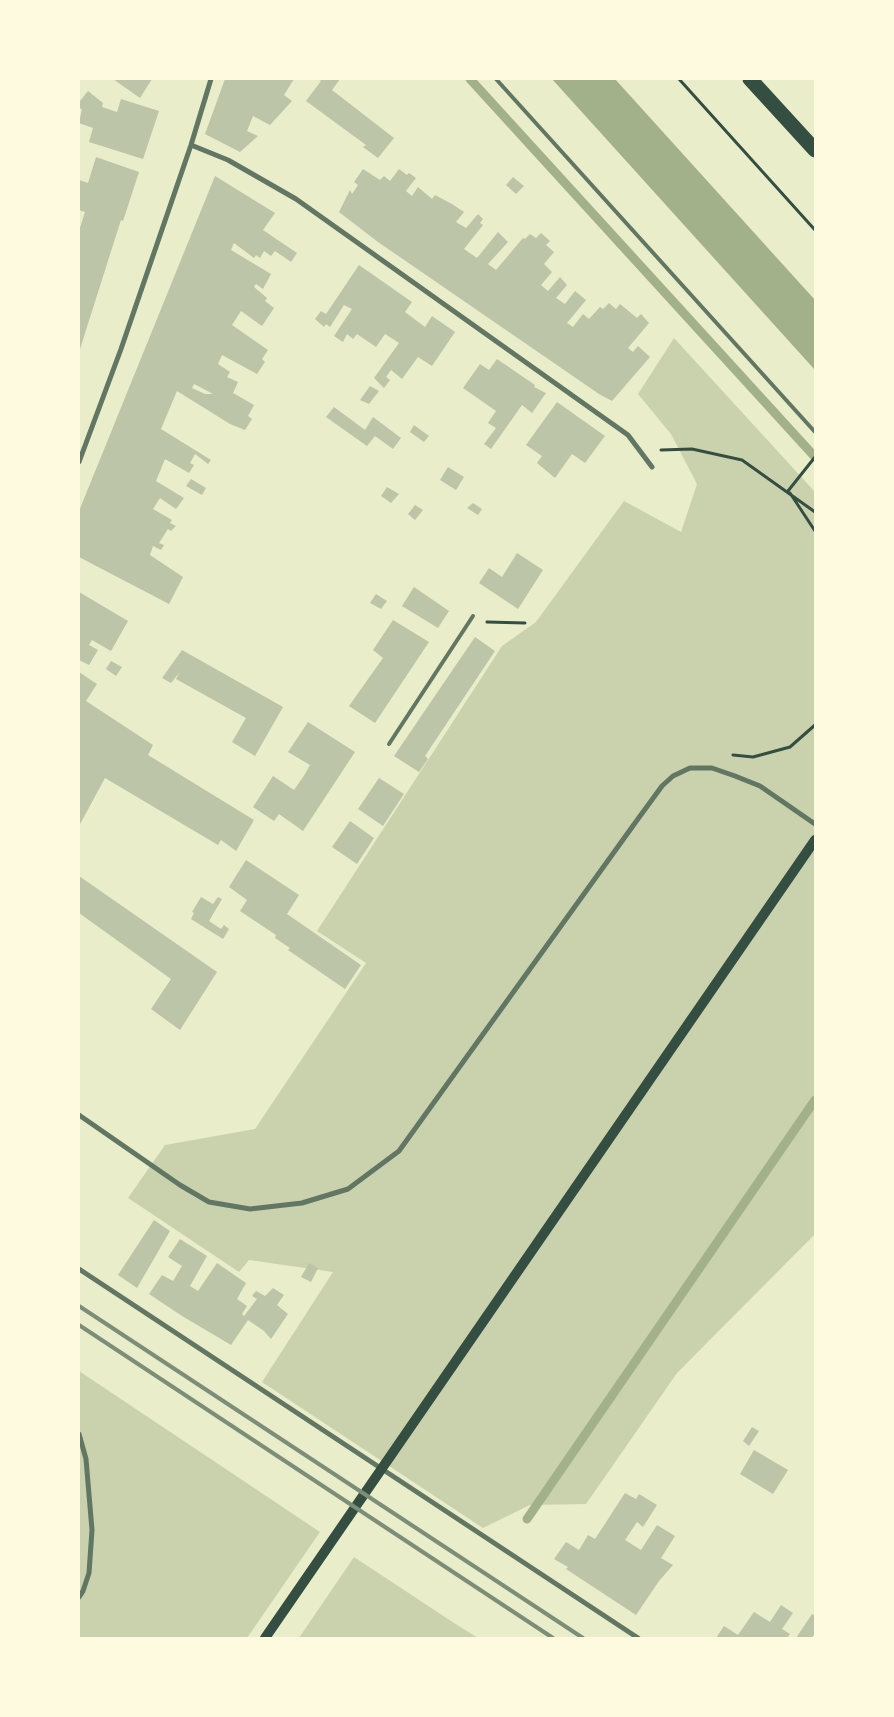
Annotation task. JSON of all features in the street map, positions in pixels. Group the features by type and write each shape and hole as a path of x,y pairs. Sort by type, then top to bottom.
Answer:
{"highway":[{"path":"750,79 815,150"}],"main road":[{"path":"265,1638 815,840"}],"street":[{"path":"79,462 121,349 191,145 211,79"},
{"path":"191,145 228,160 296,199 628,435 652,467"},
{"path":"79,1115 180,1185 209,1202 250,1209 302,1203 348,1189 399,1151 640,816 662,786 673,776 690,768 712,768 760,786 815,824"},
{"path":"79,1269 638,1638"},
{"path":"79,1434 86,1459 92,1530 89,1573 79,1597"}],"lane":[{"path":"496,79 815,432"},
{"path":"389,744 473,616"}],"path":[{"path":"679,79 815,230"},
{"path":"628,435 660,450 692,449 742,460 815,512"},
{"path":"788,491 815,457"},
{"path":"788,491 815,531"},
{"path":"473,616 489,623 525,623"},
{"path":"724,755 753,757 790,747 815,725"}],"shaded area":[{"path":"552,79 615,79 815,300 815,370"},
{"path":"674,338 815,492 815,1234 677,1373 586,1504 530,1505 483,1528 262,1382 333,1272 249,1260 239,1272 128,1198 165,1145 255,1129 366,963 317,931 502,646 536,622 624,501 681,532 697,484 671,434 638,394"},
{"path":"79,1371 320,1532 247,1638 79,1638"},
{"path":"354,1557 454,1623 478,1638 299,1638"}],"building":[{"path":"113,79 152,79 140,98"},
{"path":"225,79 294,79 284,95 292,101 270,125 253,116 247,131 258,136 240,152 205,134"},
{"path":"318,79 340,79 332,90 394,138 378,158 363,147 366,145 306,101 321,81"},
{"path":"88,91 103,103 102,107 117,112 121,99 159,111 143,159 89,142 93,128 79,123 82,109 79,108 79,100"},
{"path":"96,157 139,172 123,221 121,220 79,352 79,231 85,212 79,210 79,180 88,183"},
{"path":"363,169 380,180 384,176 390,181 399,169 407,175 409,173 416,178 406,191 412,196 418,187 432,199 435,195 452,204 464,212 456,222 466,228 478,214 483,219 480,223 483,225 464,249 477,258 498,232 508,242 488,264 496,270 523,238 525,239 530,234 536,238 541,233 550,241 546,245 554,252 544,264 552,272 541,285 548,291 560,277 567,285 556,298 565,304 575,291 586,300 567,323 573,327 583,314 589,319 600,307 603,309 609,303 616,309 620,304 637,318 641,314 649,323 628,348 633,352 638,346 650,357 612,401 599,394 378,242 339,212 350,190 352,194 358,185 354,182"},
{"path":"215,176 275,213 263,230 297,253 291,262 275,251 271,256 264,251 260,258 256,255 254,258 234,243 231,250 271,274 263,289 256,284 254,287 267,298 265,301 274,308 262,326 241,311 232,325 268,350 262,359 265,362 257,374 222,355 218,364 230,372 227,377 238,382 233,393 254,405 248,416 252,419 245,430 230,424 177,391 161,429 211,460 208,464 195,454 190,463 194,465 189,473 165,459 156,481 184,498 176,509 160,498 153,509 172,520 170,523 176,526 171,531 168,529 159,543 164,545 161,550 153,546 150,555 183,577 169,604 79,557 79,511","holes":["194,384 213,394 205,394 192,388"]},
{"path":"513,177 524,186 516,194 506,185"},
{"path":"359,265 412,302 405,312 425,327 432,316 455,332 432,366 418,357 402,379 391,370 386,377 390,380 384,388 374,378 399,343 385,334 376,347 357,334 353,339 347,334 343,342 334,336 352,309 344,305 330,327 326,324 324,327 315,319 321,311 326,314"},
{"path":"497,359 535,385 534,387 546,393 532,413 522,405 491,449 484,444 496,428 488,423 496,411 463,388 480,364 489,370"},
{"path":"370,386 379,391 369,404 360,400"},
{"path":"557,402 605,436 585,463 572,454 555,478 537,463 542,456 526,445"},
{"path":"334,407 365,430 373,417 401,438 393,449 375,436 367,446 326,417"},
{"path":"414,425 429,436 424,442 410,432"},
{"path":"448,467 464,477 456,490 440,480"},
{"path":"191,479 206,488 202,495 186,486"},
{"path":"387,487 399,494 391,503 381,496"},
{"path":"473,503 482,509 478,515 467,508"},
{"path":"415,505 423,510 415,520 408,514"},
{"path":"517,553 543,570 518,609 479,583 489,568 502,577"},
{"path":"414,587 449,611 438,628 402,606"},
{"path":"79,592 128,621 111,651 92,640 89,645 98,650 89,665 79,660"},
{"path":"376,594 387,601 381,609 370,603"},
{"path":"393,620 429,642 375,723 349,706 383,658 373,650"},
{"path":"475,637 495,651 425,756 428,759 419,772 394,756"},
{"path":"182,650 283,707 255,756 232,742 246,718 176,679 179,673 171,683 162,678"},
{"path":"111,661 122,667 116,676 106,669"},
{"path":"79,672 97,684 86,701 153,745 148,755 254,820 236,851 221,840 218,845 105,778 79,826"},
{"path":"308,722 355,752 303,831 279,814 274,821 253,807 273,776 294,790 305,774 310,765 288,752"},
{"path":"379,778 404,794 383,826 358,809"},
{"path":"350,821 374,838 357,864 332,847"},
{"path":"246,860 299,895 287,914 361,965 345,989 288,950 290,948 275,938 276,935 240,911 247,900 229,887"},
{"path":"79,876 217,972 180,1030 151,1009 171,979 79,913"},
{"path":"201,897 213,904 218,897 222,899 209,921 221,929 224,925 229,929 223,939 191,919 194,913 192,912"},
{"path":"154,1220 170,1231 137,1288 118,1275"},
{"path":"180,1239 207,1256 190,1286 198,1291 217,1263 246,1283 237,1299 247,1306 242,1314 244,1316 257,1299 252,1296 256,1291 265,1296 273,1288 284,1295 277,1305 288,1314 271,1339 264,1331 248,1320 231,1345 149,1294 162,1275 173,1281 182,1266 168,1257"},
{"path":"309,1263 318,1268 311,1282 301,1277"},
{"path":"752,1427 759,1431 749,1446 743,1441"},
{"path":"754,1450 788,1470 773,1494 740,1474"},
{"path":"625,1493 636,1499 639,1494 657,1505 643,1527 637,1522 625,1540 641,1550 657,1525 675,1536 661,1558 673,1565 659,1581 636,1615 554,1559 566,1542 579,1550 588,1535 595,1539"},
{"path":"781,1605 793,1613 782,1629 790,1634 787,1638 716,1638 724,1626 738,1635 754,1612 770,1622"},
{"path":"812,1614 815,1616 815,1633 812,1638 796,1638"}],"waterway":[{"path":"470,79 815,457"},
{"path":"527,1519 815,1100"}],"railway":[{"path":"79,1306 583,1638"},
{"path":"79,1325 553,1638"}]}
